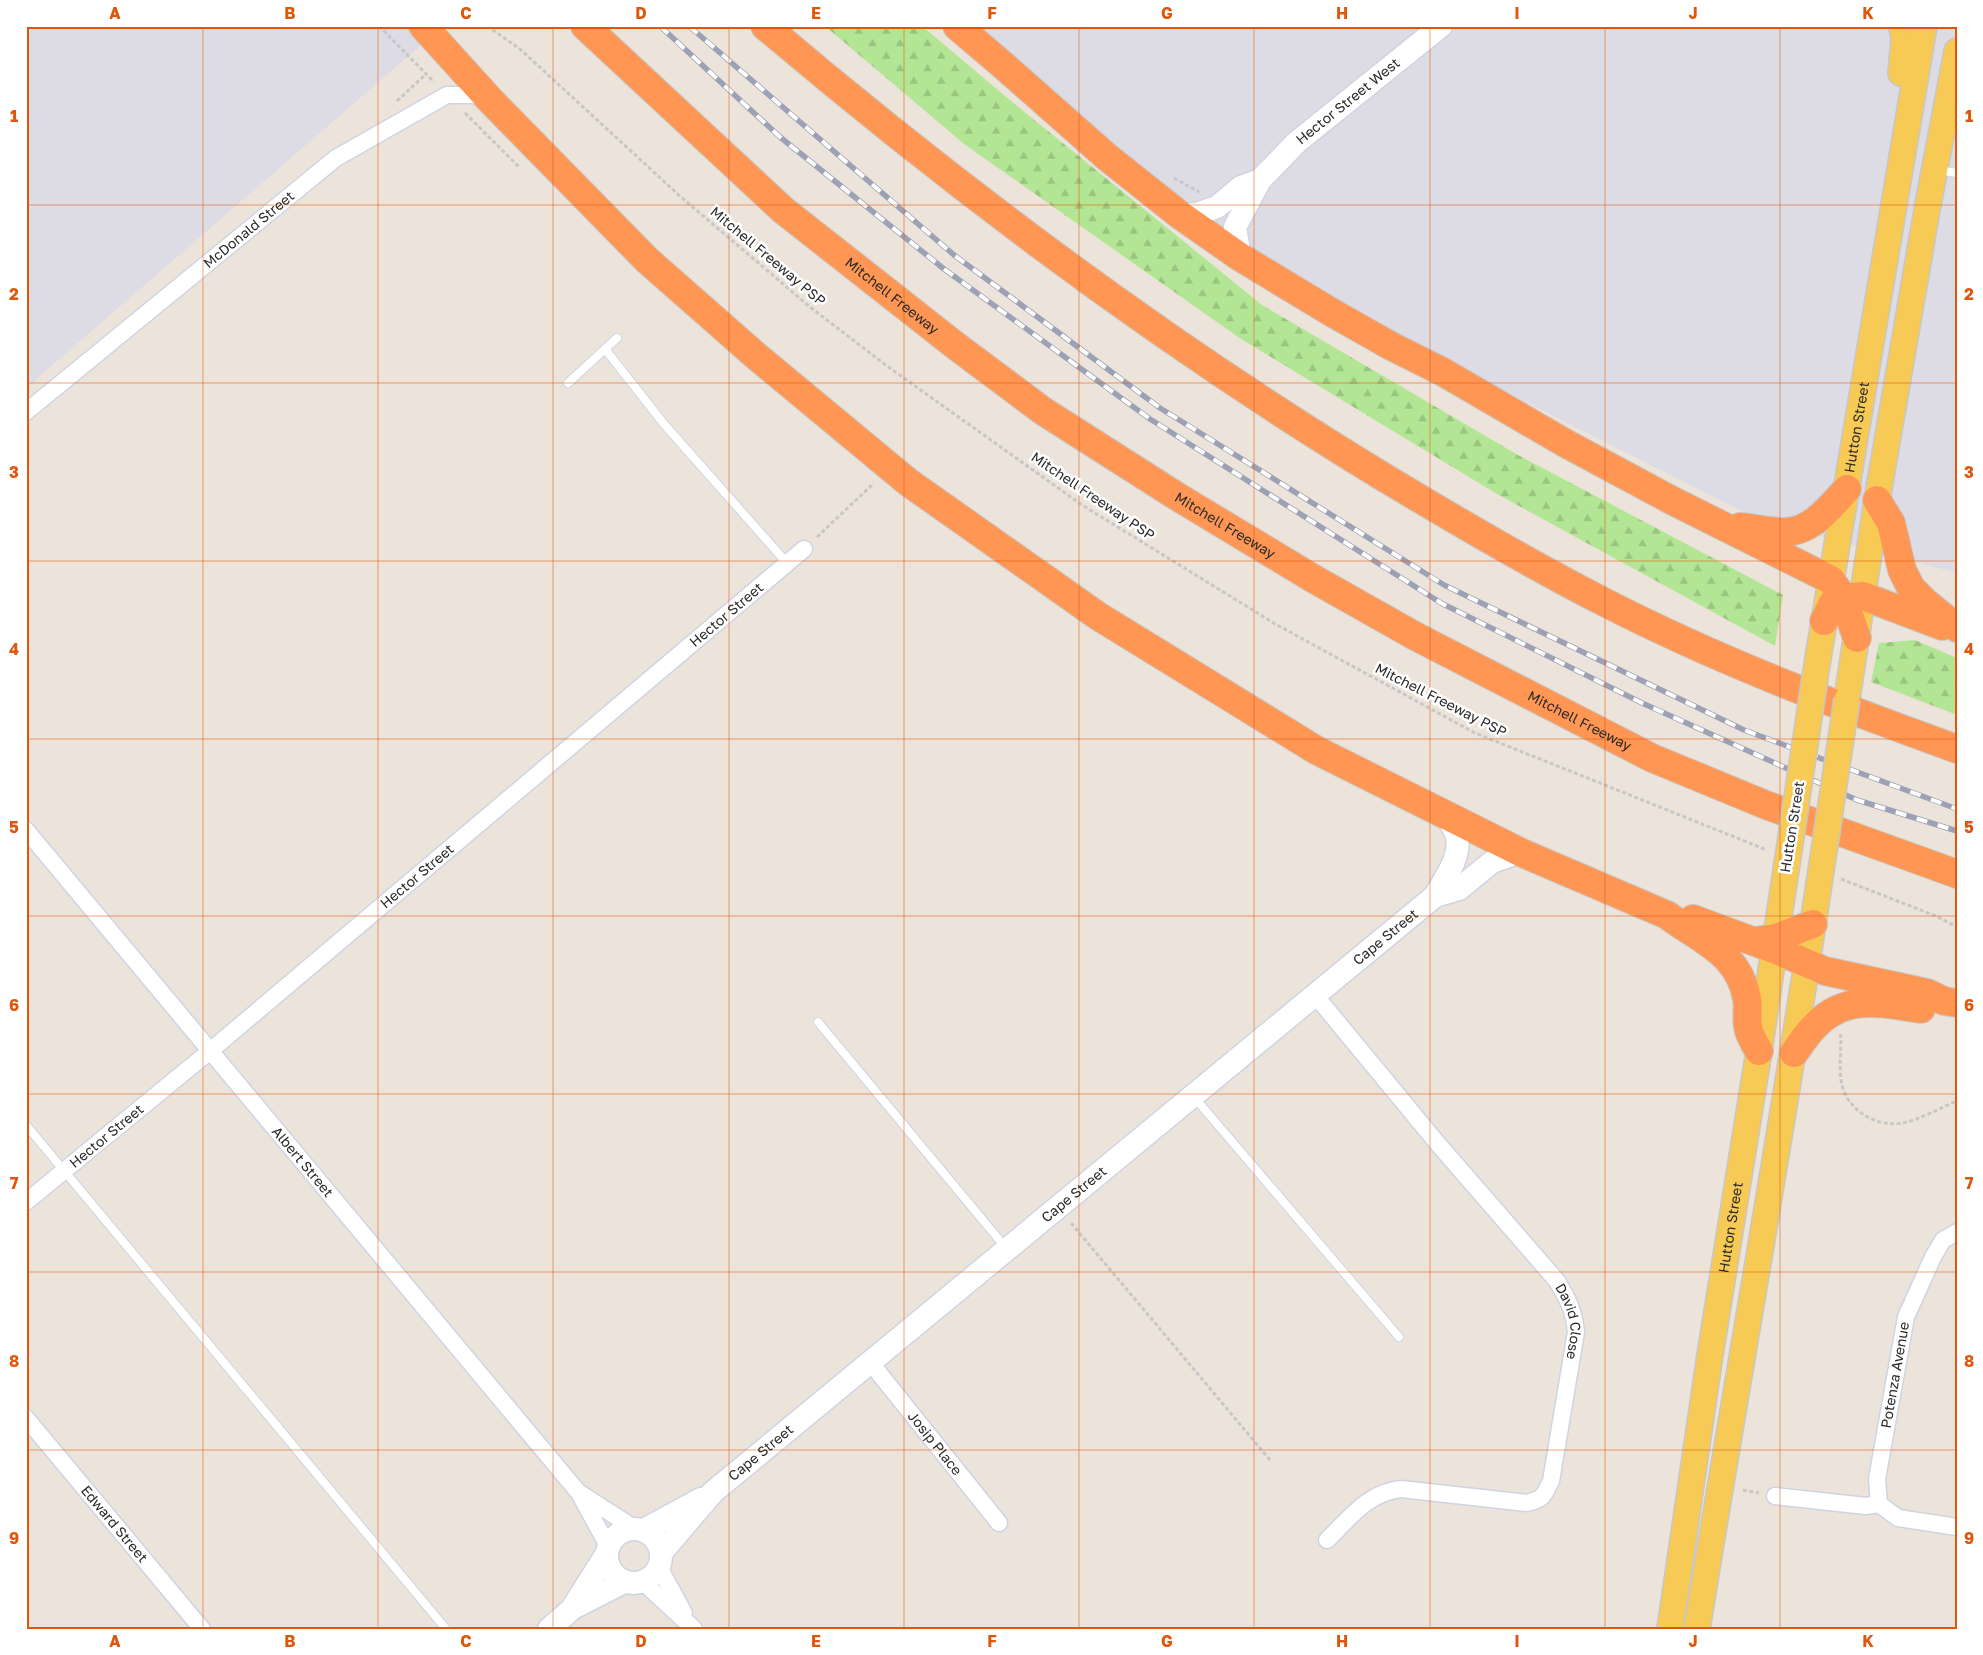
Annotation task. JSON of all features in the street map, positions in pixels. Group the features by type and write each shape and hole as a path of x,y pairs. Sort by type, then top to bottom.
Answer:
{"highway":[{"path":"422,26 491,102 647,260 756,355 908,482 1098,616 1316,750 1520,852 1667,915 1686,930 1709,942 1728,958 1739,975 1747,999 1748,1028 1759,1051"},
{"name":"Mitchell Freeway","path":"585,26 783,210 956,346 1043,411 1178,497 1339,594 1652,758 1766,805 1957,874"},
{"path":"765,26 930,162 1041,248 1149,326 1366,467 1487,538 1606,603 1723,658 1840,707 1957,749"},
{"path":"956,26 1107,158 1240,257 1331,312 1391,346 1443,372 1564,443 1718,524 1847,588 1957,632"},
{"path":"1718,524 1785,532 1803,528 1817,520 1847,489"},
{"path":"1877,500 1891,522 1902,570 1911,588 1924,602 1957,628"},
{"path":"1824,621 1833,603 1847,588"},
{"path":"1847,588 1857,638"},
{"path":"1667,915 1774,935 1814,924"},
{"path":"1774,935 1808,962 1825,972 1927,993 1950,1002"},
{"path":"1794,1053 1812,1028 1829,1013 1848,1004 1866,1002 1924,1009 1950,1002"}],"main road":[{"path":"1902,26 1904,39 1900,79 1910,116"},
{"name":"Hutton Street","path":"1847,588 1847,489 1924,26"},
{"path":"1847,588 1877,500 1946,171 1956,56"},
{"name":"Hutton Street","path":"1670,1629 1717,1309 1759,1051 1774,935 1786,870 1824,621"},
{"path":"1697,1629 1814,924 1830,881 1851,673 1857,638"}],"street":[{"name":"Hector Street West","path":"1240,257 1235,227 1260,180 1298,142 1441,26"},
{"name":"McDonald Street","path":"26,412 336,158 447,95 474,95 491,102"},
{"name":"Hector Street West","path":"1180,214 1197,214 1217,207 1241,187 1260,180"},
{"name":"Hector Street","path":"26,1202 210,1051 804,549"},
{"name":"Cape Street","path":"549,1629 573,1608 647,1571 712,1492 1434,896 1451,866 1458,846 1457,836 1447,816"},
{"name":"Albert Street","path":"26,830 580,1493 607,1551"},
{"name":"Cape Street","path":"1434,896 1459,889 1492,862 1520,852"},
{"name":"David Close","path":"1315,995 1438,1144 1557,1281 1568,1298 1575,1315 1576,1332 1551,1481 1541,1498 1527,1503 1401,1490 1386,1491 1369,1499 1327,1540"},
{"name":"Potenza Avenue","path":"1878,1504 1877,1479 1906,1317 1933,1257 1943,1240 1957,1232"},
{"name":"Josip Place","path":"870,1362 999,1523"},
{"name":"Edward Street","path":"26,1418 202,1629"},
{"name":"Cape Street","path":"639,1529 712,1492"},
{"name":"Albert Street","path":"580,1493 639,1529"},
{"path":"1775,1496 1866,1506 1878,1504 1898,1518 1957,1527"},
{"path":"639,1529 652,1535 658,1543 647,1571 611,1572 607,1551 614,1537 623,1530 639,1529"},
{"name":"Cape Street","path":"573,1608 607,1551"},
{"path":"647,1571 692,1626"}],"lane":[{"path":"568,383 616,338"},
{"path":"605,349 664,424 787,563"},
{"path":"818,1022 1007,1249"},
{"path":"1192,1096 1399,1337"},
{"path":"26,1125 446,1629"}],"path":[{"name":"Mitchell Freeway PSP","path":"487,26 520,48 681,197 810,307 895,372 1082,505 1277,626 1475,733 1770,851"},
{"path":"1168,175 1192,187 1212,201 1217,207"},
{"path":"804,549 876,480"},
{"path":"1830,881 1936,916 1957,927"},
{"path":"1838,1030 1841,1037 1840,1080 1854,1108 1864,1116 1890,1125 1905,1123 1957,1102"},
{"path":"1058,1207 1270,1460"}],"shaded area":[{"path":"26,26 443,26 26,388"},
{"path":"972,26 1957,26 1957,573 1759,520 1364,320 1262,258 1168,193"}],"green space":[{"path":"825,26 922,26 1262,305 1518,455 1783,595 1775,646 1497,494 1241,339 964,144"},
{"path":"1915,640 1957,658 1957,715 1871,682 1879,643"}],"railway":[{"path":"660,26 780,137 944,269 1150,419 1441,603 1642,703 1857,800 1957,831"},
{"path":"689,26 954,255 1160,408 1444,585 1744,730 1957,809"}]}
